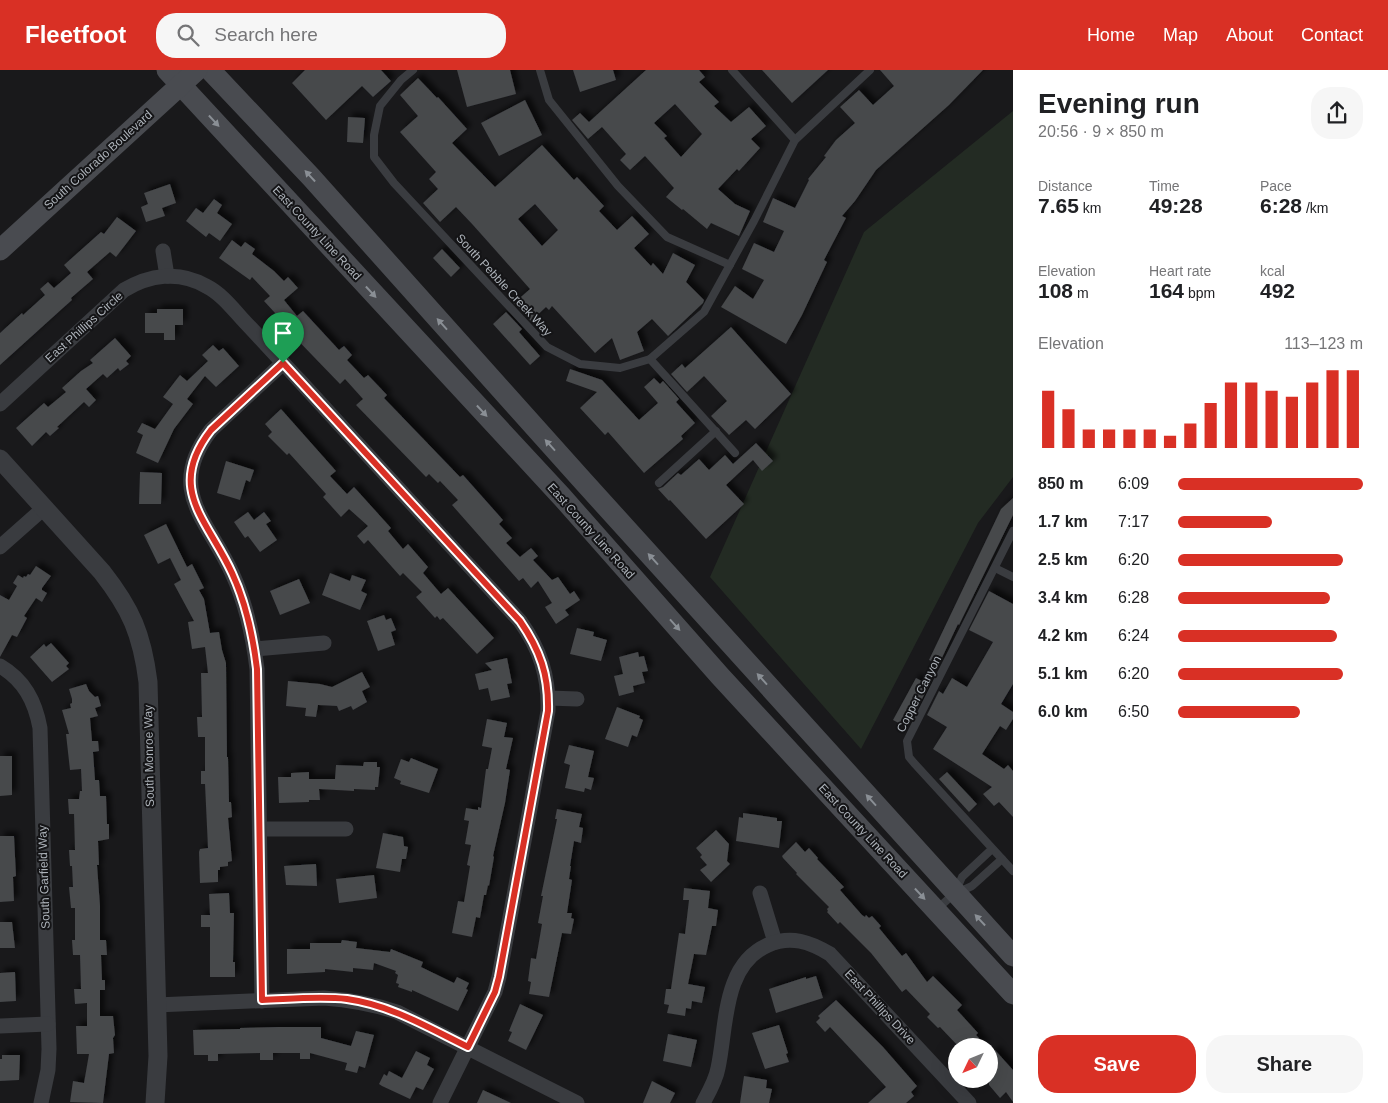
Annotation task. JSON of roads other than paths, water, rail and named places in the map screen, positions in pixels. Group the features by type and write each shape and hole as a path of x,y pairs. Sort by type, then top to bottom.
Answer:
{"main road":[{"name":"South Colorado Boulevard","path":"0,250 174,78 197,70"},
{"name":"East County Line Road","path":"210,70 312,177 583,481 1013,956"},
{"name":"East County Line Road","path":"174,78 562,497 720,676 1013,994"}],"street":[{"path":"163,251 167,276"},
{"name":"East Phillips Circle","path":"0,404 124,290 136,283 167,276 190,279 205,285 218,294 283,363 520,621 532,638 541,657 547,678 548,711 499,977 495,992 440,1103"},
{"path":"262,1000 257,669 249,620 232,573 199,515 191,486 192,469 196,455 211,430 283,363"},
{"name":"South Monroe Way","path":"0,459 117,591 137,630 144,653 148,692 158,1056 155,1103"},
{"path":"0,547 44,508"},
{"path":"254,649 324,643"},
{"name":"South Garfield Way","path":"0,666 20,682 30,695 37,711 40,728 48,1024 48,1070 41,1103"},
{"path":"548,698 577,699"},
{"path":"260,829 346,829"},
{"path":"760,893 775,942"},
{"name":"East Phillips Drive","path":"704,1103 718,1069 728,1005 734,981 741,967 762,948 775,942 794,940 812,944 830,954 969,1103"},
{"path":"156,1006 324,998 346,999 372,1004 397,1012 577,1103"},
{"path":"0,1026 48,1024"}],"lane":[{"name":"South Pebble Creek Way","path":"413,70 401,80 380,106 374,135 374,157 394,183 547,347 580,364 620,368 650,359 704,312 795,140 870,70"},
{"path":"540,70 548,100 618,186 667,237 730,265"},
{"path":"732,70 795,140"},
{"path":"650,359 736,453"},
{"path":"659,483 716,432"},
{"name":"Copper Canyon","path":"1013,531 907,741 909,757 1013,871"},
{"path":"995,568 1013,577"},
{"path":"955,893 962,877 992,848"},
{"path":"936,911 955,893 968,888 1002,859"}]}
